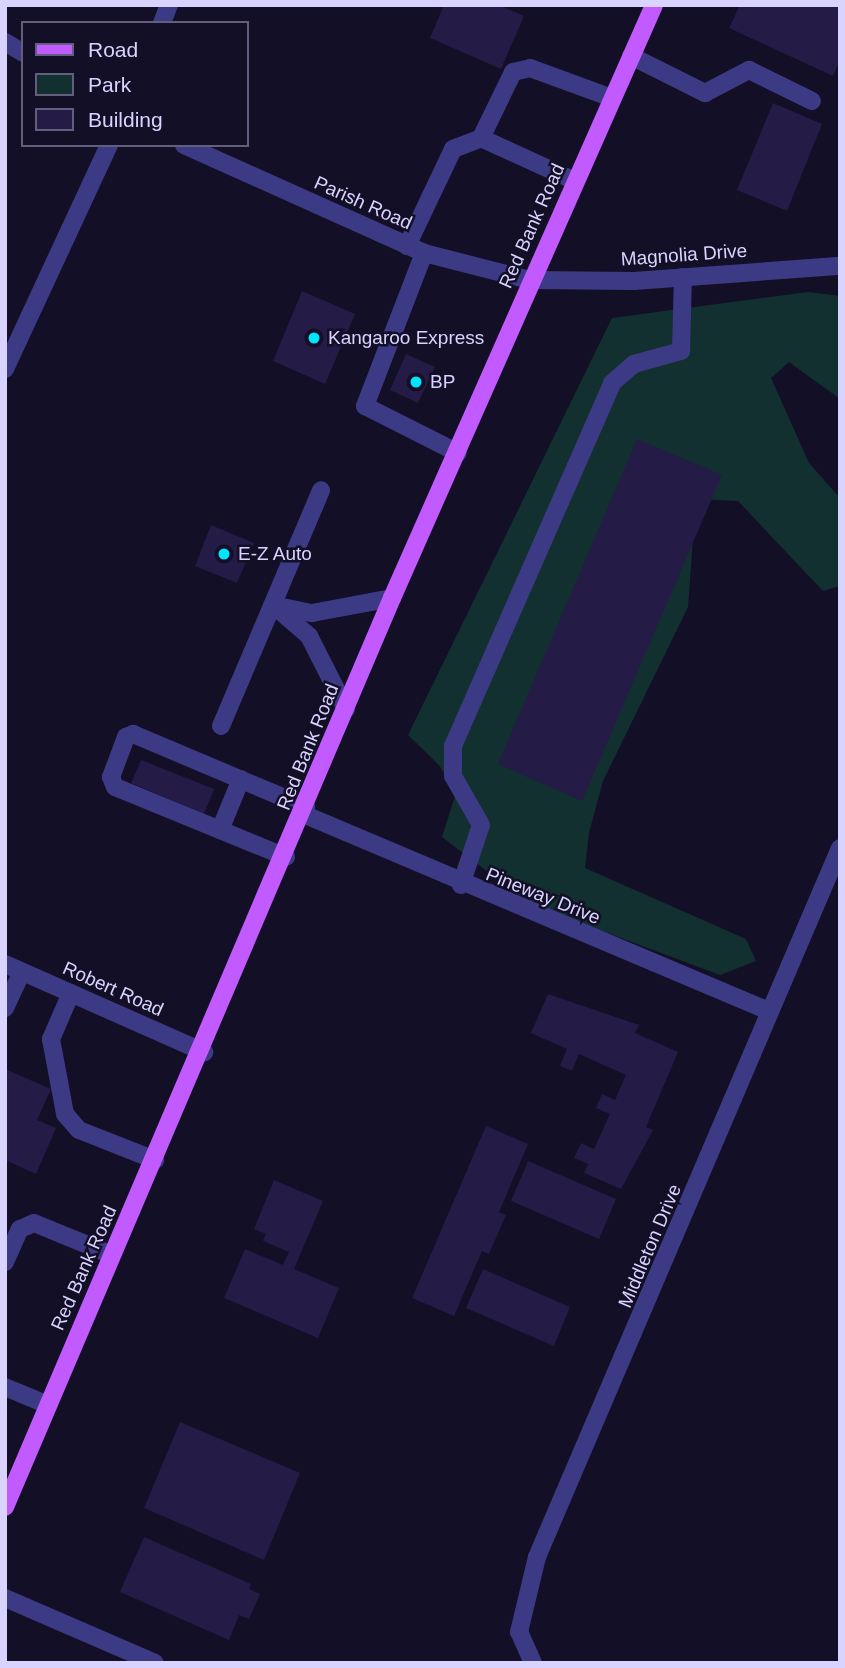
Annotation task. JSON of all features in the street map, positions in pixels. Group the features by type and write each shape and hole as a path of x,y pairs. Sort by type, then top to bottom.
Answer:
{"main road":[{"name":"Red Bank Road","path":"5,1507 112,1255 204,1052 392,598 458,453 530,280 654,5"}],"street":[{"path":"5,42 21,52"},
{"path":"631,56 705,93 748,70 812,101"},
{"path":"407,246 453,149 481,138 513,72 530,68 612,98"},
{"path":"481,138 575,181"},
{"path":"5,369 108,147"},
{"name":"Parish Road","path":"188,147 424,253 530,280"},
{"path":"424,253 365,406 458,453"},
{"name":"Magnolia Drive","path":"530,280 683,277 840,266"},
{"path":"461,885 481,825 453,776 453,746 612,383 634,364 681,351 683,277"},
{"path":"221,726 321,490"},
{"path":"273,605 312,613 392,598"},
{"path":"273,605 309,636 346,709"},
{"name":"Pineway Drive","path":"220,830 115,787 111,777 126,737 133,734 241,779 461,885 769,1011"},
{"path":"241,779 220,830 286,857"},
{"name":"Middleton Drive","path":"533,1663 519,1632 537,1557 840,848"},
{"name":"Robert Road","path":"5,964 204,1052"},
{"path":"5,1008 22,972"},
{"path":"71,993 51,1039 65,1114 79,1130 155,1160"},
{"path":"5,1262 20,1229 34,1223 112,1255"},
{"path":"5,1387 48,1405"},
{"path":"5,1598 155,1663"}],"green space":[{"path":"808,292 840,296 840,399 789,362 771,378 809,463 840,498 840,586 823,591 738,501 696,499 688,607 603,781 589,833 585,868 746,939 756,961 720,975 530,904 442,837 456,793 439,765 408,735 612,318"}],"building":[{"path":"444,5 499,5 524,16 501,69 430,38"},
{"path":"740,5 840,5 840,60 833,76 729,28"},
{"path":"773,103 822,124 787,211 737,190"},
{"name":"Kangaroo Express","path":"302,291 355,314 325,384 273,361"},
{"path":"406,354 435,367 418,403 390,390"},
{"path":"637,439 722,475 582,801 498,764"},
{"name":"E-Z Auto","path":"211,525 254,543 237,583 195,566"},
{"path":"141,760 214,789 204,814 131,783"},
{"path":"548,994 639,1025 635,1033 678,1052 646,1127 653,1130 621,1189 584,1173 588,1164 574,1158 581,1143 594,1149 610,1114 596,1108 602,1094 615,1100 626,1075 579,1054 572,1071 560,1066 567,1049 531,1033"},
{"path":"5,1069 51,1089 37,1120 56,1128 36,1174 5,1160"},
{"path":"486,1126 528,1144 499,1212 506,1215 489,1254 482,1251 454,1316 412,1298"},
{"path":"528,1161 616,1199 599,1239 511,1201"},
{"path":"274,1180 323,1201 294,1269 339,1288 318,1338 224,1298 245,1249 283,1265 289,1252 263,1241 266,1234 254,1229"},
{"path":"483,1269 570,1307 554,1346 466,1308"},
{"path":"180,1422 300,1473 264,1560 144,1508"},
{"path":"144,1537 251,1584 249,1589 260,1594 249,1619 239,1615 229,1640 120,1592"}],"place":[{"name":"Kangaroo Express","path":"314,338"},
{"name":"BP","path":"416,382"},
{"name":"E-Z Auto","path":"224,554"}]}
